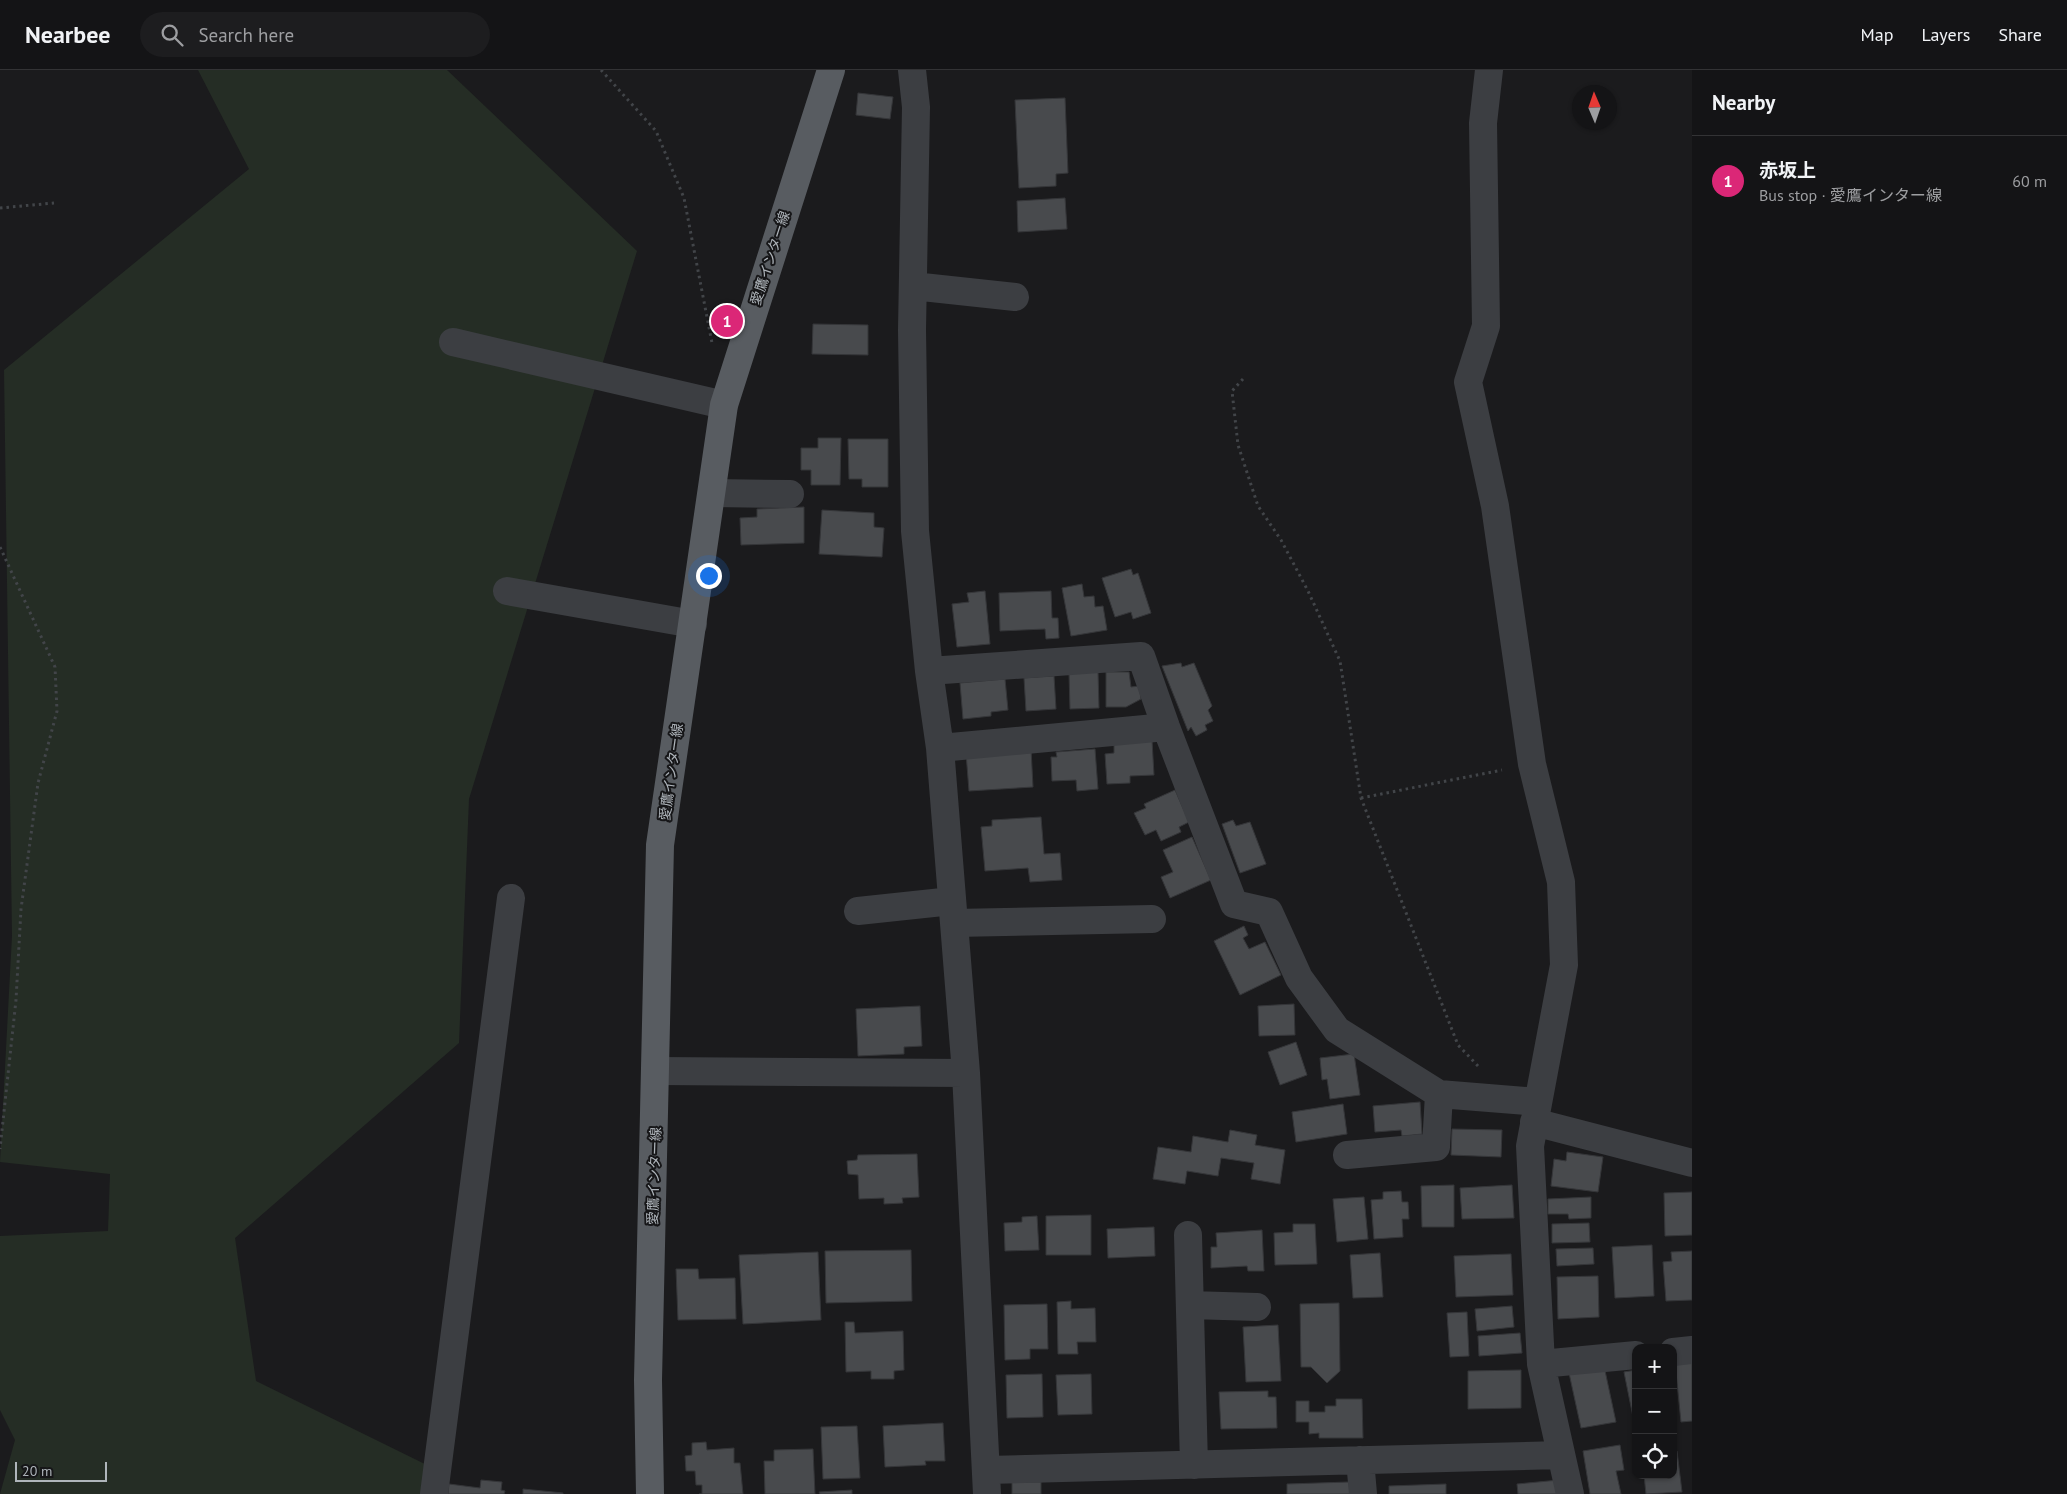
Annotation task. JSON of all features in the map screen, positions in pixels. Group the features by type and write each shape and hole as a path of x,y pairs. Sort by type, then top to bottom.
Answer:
{"main road":[{"name":"愛鷹インター線","path":"650,1494 648,1380 660,845 724,405 831,70"}],"street":[{"path":"912,70 916,107 912,286 915,531 929,671 940,748 966,1073 987,1482 1194,1465 1560,1455"},
{"path":"1490,70 1483,123 1486,326 1468,382 1496,506 1532,764 1561,882 1564,965 1530,1146 1540,1364 1570,1494"},
{"path":"912,286 1015,297"},
{"path":"454,342 724,405"},
{"path":"712,493 790,494"},
{"path":"507,591 693,624"},
{"path":"929,671 1141,656 1166,727 1234,904 1269,912 1299,978 1337,1030 1439,1094 1510,1100 1536,1112 1692,1163"},
{"path":"940,748 1166,727"},
{"path":"434,1494 511,898"},
{"path":"858,911 953,912 1152,920"},
{"path":"656,1071 966,1073"},
{"path":"1347,1155 1436,1147 1439,1094"},
{"path":"1188,1235 1194,1465"},
{"path":"1190,1305 1257,1307"},
{"path":"1677,1352 1692,1350"},
{"path":"1540,1364 1632,1355"},
{"path":"1360,1460 1363,1494"}],"path":[{"path":"601,70 656,131 684,198 713,349"},
{"path":"0,208 54,203"},
{"path":"1243,379 1232,391 1238,445 1258,506 1281,540 1308,590 1340,661 1361,798 1458,1045 1510,1100"},
{"path":"0,547 55,667 57,711 38,783 21,909 16,1000 0,1149"},
{"path":"1361,798 1532,764"}],"shaded area":[{"path":"198,70 447,70 637,251 469,799 459,1043 235,1238 256,1381 435,1469 424,1494 0,1494 15,1440 0,1410 0,1236 108,1231 110,1174 0,1162 12,936 4,370 249,169"}],"building":[{"path":"858,93 893,97 890,119 856,115"},
{"path":"1065,98 1068,173 1056,174 1056,186 1019,188 1015,100"},
{"path":"1065,198 1067,229 1018,232 1017,201"},
{"path":"813,324 868,325 868,355 812,354"},
{"path":"818,438 841,438 840,485 811,485 811,470 801,470 801,448 818,448"},
{"path":"848,439 888,439 888,487 862,487 862,479 849,479"},
{"path":"804,507 804,543 741,545 740,518 757,517 757,509"},
{"path":"822,510 874,513 874,527 884,528 882,557 819,554"},
{"path":"1131,569 1133,575 1138,573 1151,613 1133,619 1131,612 1115,617 1102,578"},
{"path":"1082,584 1084,597 1094,596 1095,607 1103,606 1107,630 1071,636 1062,588"},
{"path":"985,591 990,644 957,647 952,604 969,602 967,593"},
{"path":"1051,591 1052,618 1058,618 1059,638 1046,639 1045,629 1000,631 999,593"},
{"path":"1181,663 1182,667 1194,663 1212,706 1208,710 1213,721 1205,725 1207,730 1196,736 1191,727 1188,731 1162,666"},
{"path":"1098,672 1099,708 1070,709 1069,673"},
{"path":"1106,672 1129,672 1131,687 1139,686 1141,699 1126,707 1106,707"},
{"path":"1054,676 1056,709 1026,711 1024,678"},
{"path":"1005,679 1008,710 991,712 991,716 963,719 960,683"},
{"path":"1152,740 1154,775 1130,776 1130,783 1107,784 1105,754 1114,753 1114,742"},
{"path":"1031,748 1033,787 969,791 966,753"},
{"path":"1095,749 1098,789 1077,791 1076,780 1052,781 1051,757 1057,757 1056,752"},
{"path":"1175,790 1189,822 1179,827 1181,832 1161,841 1156,830 1145,835 1134,813 1146,808 1144,804"},
{"path":"1041,817 1044,854 1060,853 1062,880 1030,882 1028,868 985,871 981,827 992,826 992,820"},
{"path":"1233,820 1236,826 1250,822 1266,864 1240,873 1222,824"},
{"path":"1192,837 1211,880 1170,898 1161,877 1173,872 1163,850"},
{"path":"1244,926 1248,935 1243,938 1249,949 1265,942 1281,975 1240,995 1214,941"},
{"path":"1294,1004 1295,1035 1259,1036 1258,1006"},
{"path":"920,1006 922,1046 904,1047 904,1054 858,1056 856,1009"},
{"path":"1296,1042 1307,1075 1280,1085 1268,1052"},
{"path":"1354,1054 1360,1095 1330,1099 1327,1079 1322,1080 1320,1058"},
{"path":"1420,1102 1422,1134 1402,1136 1401,1130 1375,1132 1373,1106"},
{"path":"1343,1104 1347,1134 1296,1142 1292,1112"},
{"path":"1452,1129 1502,1130 1501,1157 1451,1155"},
{"path":"1230,1130 1257,1135 1255,1145 1285,1150 1280,1184 1251,1179 1254,1163 1221,1158 1218,1176 1187,1171 1185,1184 1153,1179 1158,1147 1191,1152 1193,1136 1228,1142"},
{"path":"1567,1152 1603,1157 1598,1192 1551,1186 1554,1159 1566,1161"},
{"path":"917,1154 919,1197 902,1198 903,1203 884,1204 884,1198 859,1199 858,1175 848,1174 847,1161 857,1160 858,1155"},
{"path":"1454,1185 1454,1227 1422,1227 1421,1186"},
{"path":"1512,1185 1514,1218 1462,1219 1460,1188"},
{"path":"1401,1191 1402,1202 1408,1202 1409,1219 1402,1219 1403,1237 1374,1239 1371,1200 1383,1199 1383,1192"},
{"path":"1692,1192 1692,1235 1665,1236 1664,1193"},
{"path":"1364,1197 1368,1239 1337,1242 1333,1199"},
{"path":"1591,1197 1591,1218 1569,1219 1568,1214 1548,1214 1548,1199"},
{"path":"1091,1215 1091,1255 1046,1255 1046,1216"},
{"path":"1037,1216 1039,1250 1005,1251 1004,1223 1022,1222 1022,1217"},
{"path":"1589,1223 1590,1242 1552,1243 1552,1224"},
{"path":"1293,1224 1315,1224 1317,1264 1275,1265 1274,1233 1293,1232"},
{"path":"1154,1227 1155,1256 1108,1258 1107,1229"},
{"path":"1262,1230 1264,1271 1248,1271 1247,1266 1211,1268 1211,1247 1217,1247 1216,1233"},
{"path":"1652,1245 1654,1296 1615,1298 1612,1247"},
{"path":"1593,1248 1594,1264 1557,1266 1556,1249"},
{"path":"911,1250 912,1301 826,1303 825,1251"},
{"path":"1692,1251 1692,1300 1666,1301 1663,1262 1672,1261 1671,1252"},
{"path":"818,1252 821,1320 743,1324 739,1255"},
{"path":"1380,1253 1383,1297 1353,1298 1350,1255"},
{"path":"1511,1254 1513,1295 1456,1297 1454,1256"},
{"path":"676,1269 698,1269 699,1279 735,1278 736,1319 678,1320"},
{"path":"1598,1276 1599,1317 1558,1319 1557,1277"},
{"path":"1071,1301 1071,1309 1095,1308 1096,1342 1077,1342 1078,1354 1058,1354 1057,1302"},
{"path":"1339,1303 1340,1371 1327,1383 1311,1367 1301,1367 1300,1304"},
{"path":"1047,1304 1048,1349 1030,1349 1030,1359 1005,1360 1004,1305"},
{"path":"1512,1306 1514,1327 1477,1331 1475,1309"},
{"path":"1467,1312 1469,1356 1450,1357 1447,1313"},
{"path":"845,1322 854,1322 855,1333 903,1331 904,1370 894,1371 894,1379 871,1379 871,1371 846,1372"},
{"path":"1278,1325 1281,1381 1246,1382 1243,1327"},
{"path":"1520,1333 1522,1353 1479,1356 1478,1336"},
{"path":"1692,1361 1692,1421 1681,1422 1677,1363"},
{"path":"1604,1366 1616,1422 1581,1428 1569,1373"},
{"path":"1521,1370 1521,1408 1468,1409 1468,1371"},
{"path":"1632,1371 1632,1412 1624,1372"},
{"path":"1042,1374 1043,1417 1007,1418 1006,1375"},
{"path":"1091,1374 1092,1414 1058,1415 1056,1375"},
{"path":"1268,1391 1268,1397 1276,1397 1277,1428 1221,1429 1219,1392"},
{"path":"1336,1399 1362,1399 1363,1438 1319,1438 1319,1433 1309,1434 1309,1422 1296,1422 1296,1401 1309,1401 1309,1412 1325,1412 1325,1406 1336,1406"},
{"path":"943,1423 945,1461 925,1461 926,1465 885,1467 883,1426"},
{"path":"857,1426 860,1478 823,1479 821,1427"},
{"path":"706,1442 707,1450 734,1448 734,1463 740,1463 743,1494 702,1494 702,1485 696,1485 695,1471 686,1471 685,1456 692,1455 692,1443"},
{"path":"1620,1445 1624,1470 1616,1471 1621,1494 1590,1494 1583,1451"},
{"path":"813,1449 815,1494 765,1494 764,1461 774,1461 774,1450"},
{"path":"1677,1451 1682,1492 1646,1494 1644,1479 1677,1479"},
{"path":"481,1480 502,1482 501,1490 505,1491 504,1494 448,1494 449,1484 480,1488"},
{"path":"1559,1480 1560,1494 1518,1494 1517,1484"},
{"path":"1012,1482 1041,1482 1041,1494 1012,1494"},
{"path":"1349,1482 1350,1494 1287,1494 1287,1484"},
{"path":"1446,1484 1446,1494 1389,1494 1389,1486"},
{"path":"523,1489 563,1493 563,1494 523,1494"},
{"path":"852,1490 852,1494 820,1494 819,1492"}],"place":[{"name":"赤坂上","path":"727,321"}]}
